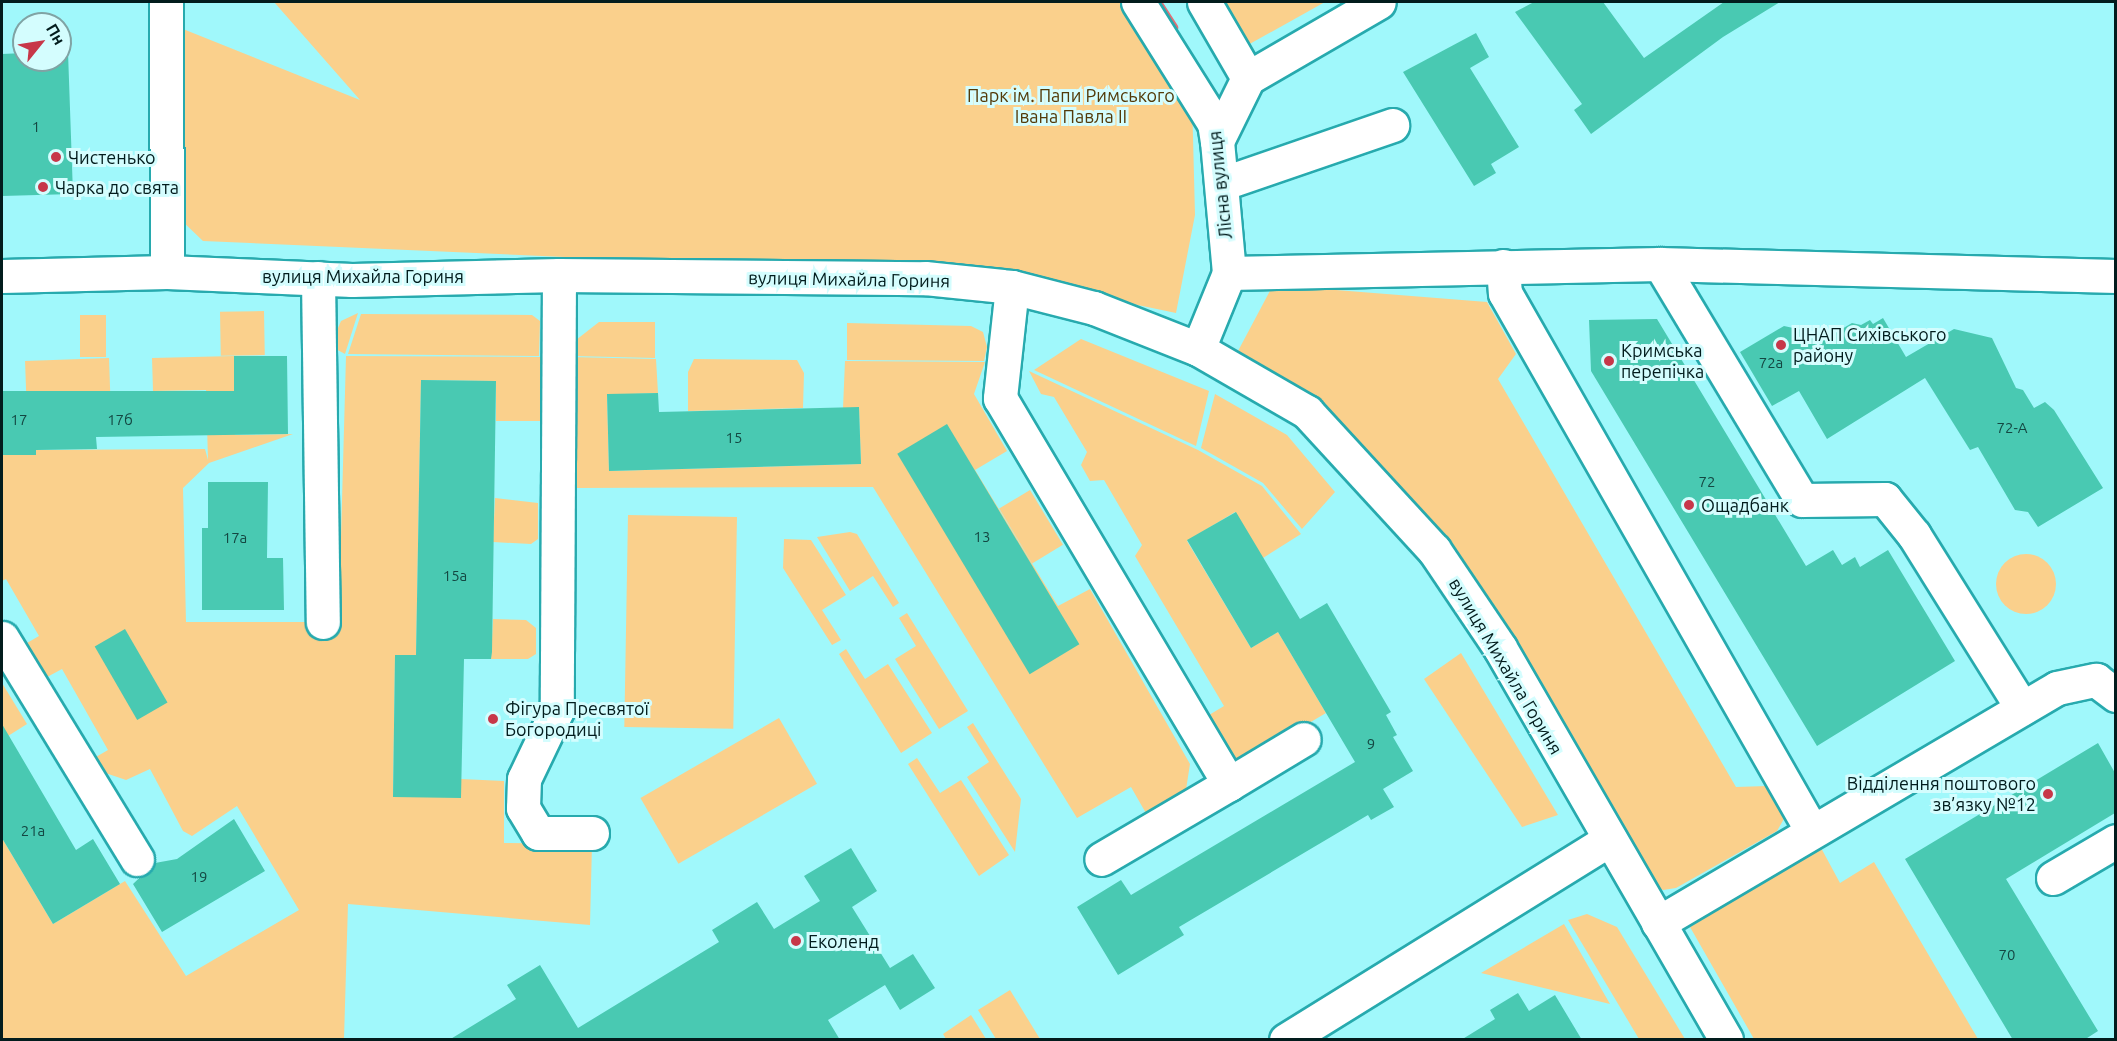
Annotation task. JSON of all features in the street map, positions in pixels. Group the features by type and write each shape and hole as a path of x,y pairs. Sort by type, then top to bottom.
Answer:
{"street":[{"path":"166,2 167,272"},
{"name":"Лісна вулиця","path":"1138,2 1216,132 1224,183 1229,273 1198,349"},
{"path":"1204,2 1248,78"},
{"path":"1216,132 1248,78 1379,2"},
{"path":"1224,183 1392,125"},
{"path":"1229,273 1660,264 2115,276"},
{"path":"1660,264 1802,500 1885,499 1914,536 2022,708"},
{"path":"1503,266 1505,293 1812,831"},
{"name":"вулиця Михайла Гориня","path":"2,276 167,272 318,278 559,275 925,278 1012,287 1094,308 1198,349 1307,412 1434,550 1500,648 1726,1040"},
{"path":"559,275 557,710 524,779 523,808 538,833 592,833"},
{"path":"318,278 323,622"},
{"path":"1012,287 1000,398 1228,784"},
{"path":"2,638 137,859"},
{"path":"1658,923 2057,688 2096,680 2115,695"},
{"path":"1101,859 1304,739"},
{"path":"1286,1040 1610,838"},
{"path":"2053,878 2115,841"}],"green space":[{"name":"Парк ім. Папи Римського Івана Павла ІІ","path":"274,2 1132,2 1192,98 1195,215 1176,313 999,276 203,241 179,218 183,29 360,100"},
{"path":"1208,2 1325,2 1237,51"},
{"path":"1273,285 1487,302 1516,354 1498,379 1736,787 1767,786 1785,817 1777,831 1676,888 1663,890 1654,884 1307,397 1238,351"},
{"path":"264,311 265,355 221,356 220,312"},
{"path":"358,313 345,354 334,348 335,335 341,321"},
{"path":"361,314 532,315 540,321 539,356 348,354"},
{"path":"80,315 106,315 106,357 80,357"},
{"path":"599,322 655,322 655,358 572,356 576,340"},
{"path":"847,323 971,326 983,332 987,347 984,361 847,360"},
{"path":"1081,339 1209,391 1196,446 1034,370"},
{"path":"234,356 235,435 293,434 209,463 183,488 186,622 334,622 339,610 346,356 541,357 540,421 496,421 496,381 421,380 416,655 395,655 393,796 461,779 504,781 504,843 592,844 590,925 348,904 344,1039 2,1039 2,838 53,924 125,881 186,976 299,910 237,806 192,836 183,831 150,769 126,780 82,765 108,750 62,669 36,683 15,650 39,636 6,579 2,581 2,455 36,455 36,450 205,449 208,460 206,390 153,391 152,358"},
{"path":"571,357 656,359 658,393 607,395 609,471 861,464 859,408 843,408 845,361 985,362 974,394 1007,451 975,470 1058,606 1090,589 1190,764 1185,796 1147,815 1131,787 1077,818 873,487 575,488"},
{"path":"109,358 110,391 26,394 25,361"},
{"path":"694,359 797,360 804,373 803,408 688,411 688,372"},
{"path":"1029,371 1198,450 1262,486 1301,534 1263,558 1235,512 1187,541 1251,648 1278,632 1326,713 1243,762 1230,763 1208,725 1209,715 1224,706 1135,556 1142,545 1104,480 1090,481 1081,465 1087,452 1054,397 1041,394"},
{"path":"1215,394 1287,435 1335,492 1302,529 1263,483 1201,448"},
{"path":"1030,490 1063,545 1032,563 999,509"},
{"path":"495,498 538,503 538,539 531,544 493,542"},
{"path":"628,515 737,517 733,729 624,727"},
{"path":"850,532 857,534 899,603 893,607 873,576 850,591 817,537"},
{"path":"784,539 811,540 846,595 822,610 841,640 832,645 783,568"},
{"path":"2026,554 2043,559 2051,567 2056,584 2051,601 2043,609 2026,614 2009,609 2001,601 1996,584 2001,567 2009,559"},
{"path":"907,613 968,711 939,729 895,659 916,646 899,618"},
{"path":"493,619 526,620 536,628 536,654 528,659 491,659"},
{"path":"846,649 865,679 888,664 932,733 901,753 839,654"},
{"path":"1461,653 1558,815 1522,827 1424,679"},
{"path":"2,683 27,724 8,736 2,725"},
{"path":"779,718 817,784 678,864 640,798"},
{"path":"973,723 1021,799 1015,852 967,777 989,762 967,727"},
{"path":"917,758 940,793 961,780 1009,855 979,876 908,764"},
{"path":"1820,846 1840,883 1874,862 1978,1039 1754,1039 1690,927"},
{"path":"1587,914 1617,927 1685,1039 1639,1039 1568,920"},
{"path":"1564,924 1610,1004 1481,973"},
{"path":"1010,990 1040,1039 996,1039 978,1010"},
{"path":"971,1015 986,1039 946,1039 943,1034"}],"building":[{"path":"1534,2 1603,2 1644,58 1724,2 1780,2 1723,37 1591,134 1574,110 1582,104 1515,12"},
{"path":"1476,33 1489,57 1470,68 1519,147 1491,164 1496,173 1474,186 1403,72"},
{"path":"2,54 12,54 12,72 69,72 73,194 2,196"},
{"path":"1883,318 1906,357 1954,329 1992,338 2016,388 2023,390 2034,408 2045,402 2054,410 2103,488 2038,527 2028,512 2015,510 1978,447 1970,450 1925,378 1827,439 1799,391 1772,406 1740,352 1784,326 1830,336 1852,323 1861,325 1870,320 1873,324"},
{"path":"1657,319 1806,566 1833,550 1842,565 1855,557 1860,567 1888,550 1955,661 1817,746 1591,371 1589,320"},
{"path":"234,356 287,356 288,434 96,437 97,449 36,450 36,455 2,455 2,391 234,391"},
{"path":"421,380 496,381 492,652 491,659 464,659 461,798 393,797 395,655 416,655"},
{"path":"658,393 659,412 859,407 861,464 609,471 607,394"},
{"path":"947,424 1079,644 1030,674 897,454"},
{"path":"208,482 268,482 267,558 283,558 284,610 202,610 202,528 208,528"},
{"path":"1236,512 1300,619 1327,603 1391,712 1386,715 1397,735 1393,737 1413,771 1383,789 1394,807 1371,820 1368,815 1179,927 1184,935 1118,975 1077,907 1121,880 1131,895 1355,762 1278,632 1251,648 1187,540"},
{"path":"125,629 168,703 137,720 95,646"},
{"path":"2,724 76,850 93,839 120,884 53,924 2,838"},
{"path":"2098,743 2115,773 2115,813 2006,879 2098,1031 2084,1040 2013,1040 1905,859"},
{"path":"234,819 265,871 162,932 133,884 155,863 177,859"},
{"path":"851,848 877,891 852,907 890,968 913,954 935,988 900,1010 885,985 828,1020 840,1040 449,1040 516,999 507,985 540,965 578,1028 719,942 712,930 757,902 774,929 820,901 804,876"},
{"path":"1518,993 1529,1011 1555,995 1582,1040 1461,1040 1495,1019 1490,1010"}],"waterway":[{"path":"1157,2 1173,27"}],"place":[{"name":"Чистенько","path":"56,157"},
{"name":"Чарка до свята","path":"43,187"},
{"name":"ЦНАП Сихівського району","path":"1781,345"},
{"name":"Кримська перепічка","path":"1609,361"},
{"name":"Ощадбанк","path":"1689,505"},
{"name":"Фігура Пресвятої Богородиці","path":"493,719"},
{"name":"Відділення поштового зв’язку №12","path":"2048,794"},
{"name":"Еколенд","path":"796,941"}]}
